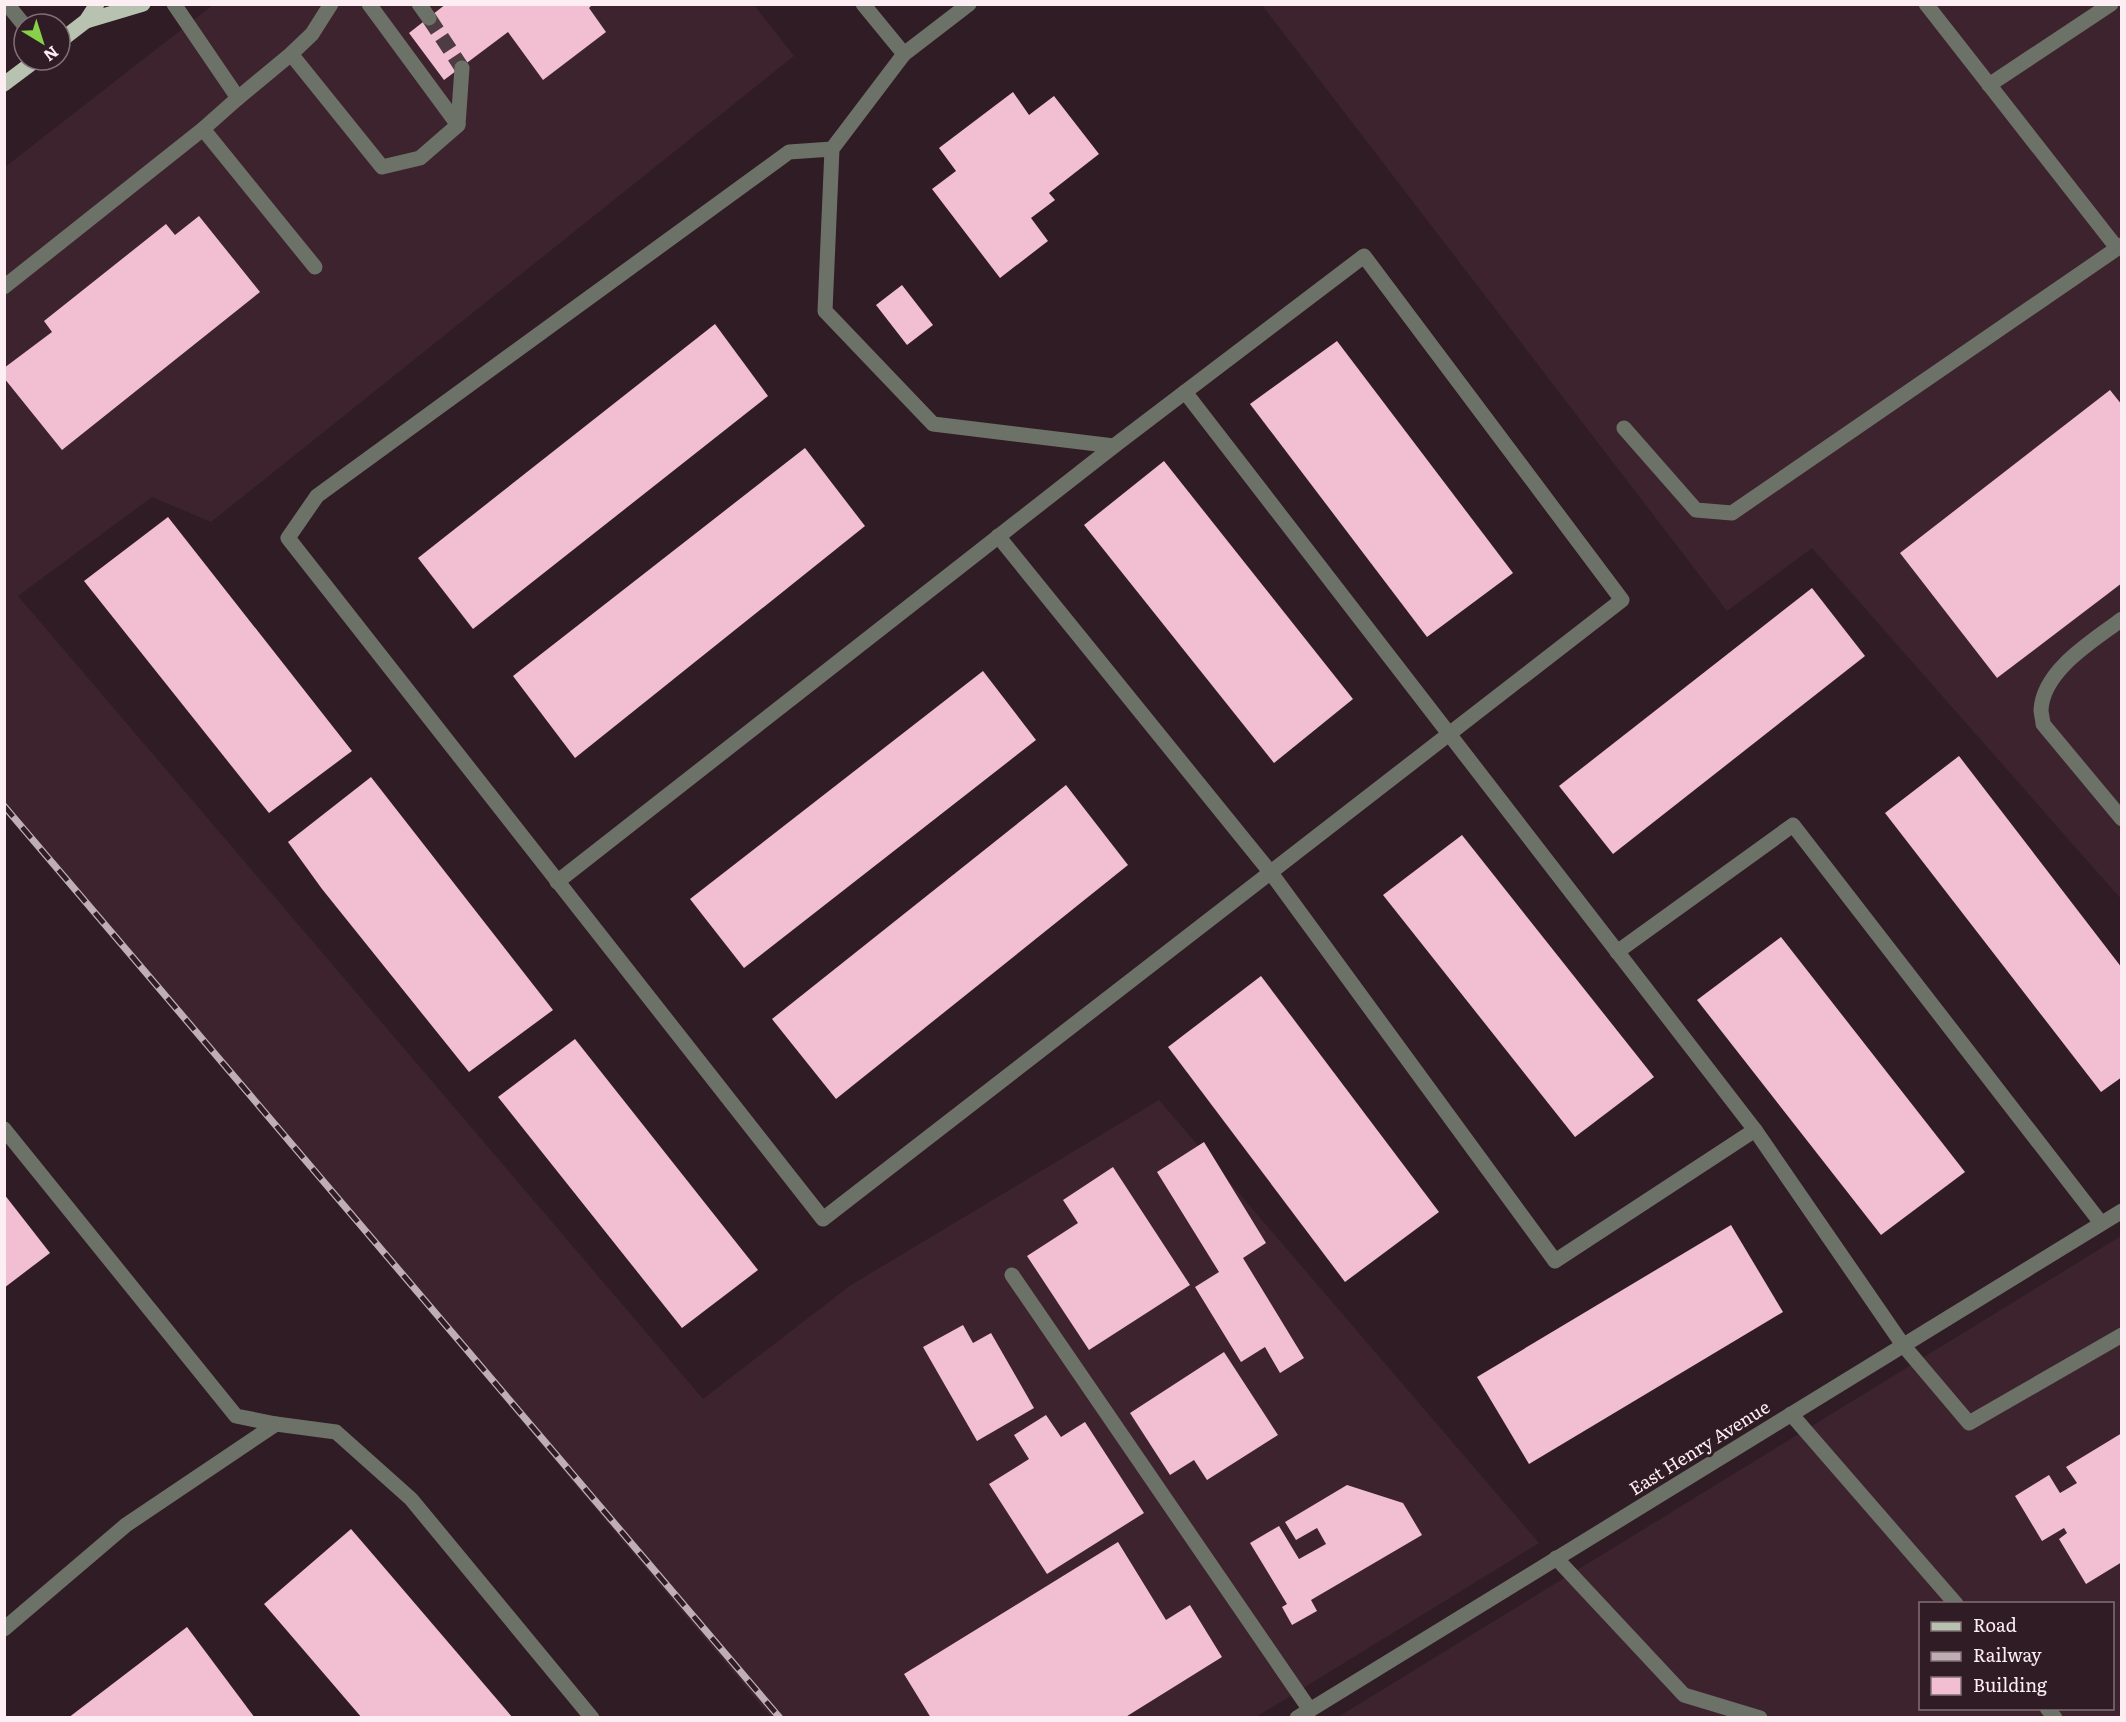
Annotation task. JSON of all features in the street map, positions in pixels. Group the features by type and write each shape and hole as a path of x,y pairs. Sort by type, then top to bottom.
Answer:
{"main road":[{"path":"72,32 86,21 97,4"},
{"path":"86,21 144,4"},
{"path":"4,84 20,72"}],"street":[{"path":"174,4 238,98"},
{"path":"4,287 203,129 291,54 312,34 331,4"},
{"path":"369,4 458,125"},
{"path":"419,4 429,18"},
{"path":"863,4 904,54"},
{"path":"969,4 904,54 832,149 825,311 933,424 1114,446"},
{"path":"1624,428 1696,510 1732,513 2119,247 1926,4"},
{"path":"1989,85 2111,4"},
{"path":"291,54 382,167 420,158 458,125 462,68"},
{"path":"203,129 315,267"},
{"path":"557,882 1114,446 1364,256 1622,600 823,1219 557,882 288,538 317,496 789,152 832,149"},
{"path":"1185,392 1755,1130 1903,1345 1969,1424 2121,1335"},
{"path":"998,536 1271,873 1556,1261 1755,1130"},
{"path":"2121,619 2057,672 2046,691 2041,710 2043,724 2121,819"},
{"path":"1617,952 1793,825 2101,1223"},
{"path":"4,1129 236,1416 336,1432 411,1499 592,1718"},
{"name":"East Henry Avenue","path":"1303,1714 2121,1210"},
{"path":"1012,1275 1303,1714"},
{"path":"1791,1414 1954,1602"},
{"path":"4,1629 126,1525 276,1424"},
{"path":"1556,1558 1684,1695 1760,1718"}],"shaded area":[{"path":"213,5 754,5 794,56 211,522 152,497 18,596 703,1399 851,1285 1159,1100 1539,1543 1256,1717 771,1717 5,807 5,167"},
{"path":"1262,5 2121,5 2121,899 1812,548 1727,611"},
{"path":"2121,1236 2121,1717 1338,1717"}],"building":[{"path":"446,4 593,4 589,8 606,32 543,80 508,32 444,80 409,33"},
{"path":"1013,92 1029,115 1054,96 1099,154 1049,193 1055,200 1031,218 1048,241 1000,278 932,189 956,171 939,148"},
{"path":"199,216 260,292 62,450 4,378 4,368 52,332 44,321 166,224 175,235"},
{"path":"902,285 933,325 907,345 876,305"},
{"path":"715,324 768,396 473,629 418,558"},
{"path":"1337,341 1513,573 1427,637 1250,404"},
{"path":"2110,390 2122,405 2122,583 1997,678 1900,553"},
{"path":"805,448 865,526 575,758 513,676"},
{"path":"1164,461 1353,699 1274,763 1084,525"},
{"path":"168,517 352,751 269,813 84,581"},
{"path":"1812,588 1865,656 1613,854 1559,786"},
{"path":"983,671 1036,740 744,968 690,899"},
{"path":"1959,756 2122,968 2122,1077 2101,1092 1885,813"},
{"path":"371,777 553,1010 469,1072 322,889 288,842"},
{"path":"1066,785 1128,865 836,1099 772,1019"},
{"path":"1462,835 1654,1077 1575,1137 1383,895"},
{"path":"1781,937 1965,1172 1881,1235 1697,1000"},
{"path":"1261,976 1439,1212 1345,1282 1168,1047"},
{"path":"575,1039 758,1270 682,1328 498,1097"},
{"path":"1204,1142 1266,1243 1243,1258 1304,1358 1280,1373 1265,1347 1241,1362 1195,1287 1219,1272 1157,1172"},
{"path":"1113,1167 1190,1285 1089,1350 1027,1256 1078,1223 1063,1200"},
{"path":"4,1194 50,1253 4,1288"},
{"path":"1731,1225 1783,1312 1529,1464 1477,1377"},
{"path":"963,1325 973,1343 991,1333 1034,1408 977,1441 923,1347"},
{"path":"1224,1352 1278,1435 1207,1480 1194,1460 1170,1475 1130,1413"},
{"path":"1046,1415 1061,1437 1085,1422 1144,1513 1047,1574 989,1484 1029,1459 1014,1435"},
{"path":"2122,1433 2122,1562 2086,1584 2059,1539 2067,1533 2064,1528 2042,1541 2015,1496 2049,1475 2060,1493 2077,1483 2066,1467"},
{"path":"1347,1485 1403,1503 1422,1535 1311,1600 1317,1611 1292,1625 1282,1607 1287,1604 1250,1543 1279,1526 1299,1559 1326,1544 1317,1528 1296,1540 1285,1522"},
{"path":"351,1529 513,1718 362,1718 264,1604"},
{"path":"1118,1542 1166,1620 1190,1605 1222,1657 1124,1718 931,1718 904,1674"},
{"path":"187,1627 255,1718 68,1718"}],"tunnel":[{"path":"429,18 462,68"}],"railway":[{"path":"4,806 780,1718"}]}
